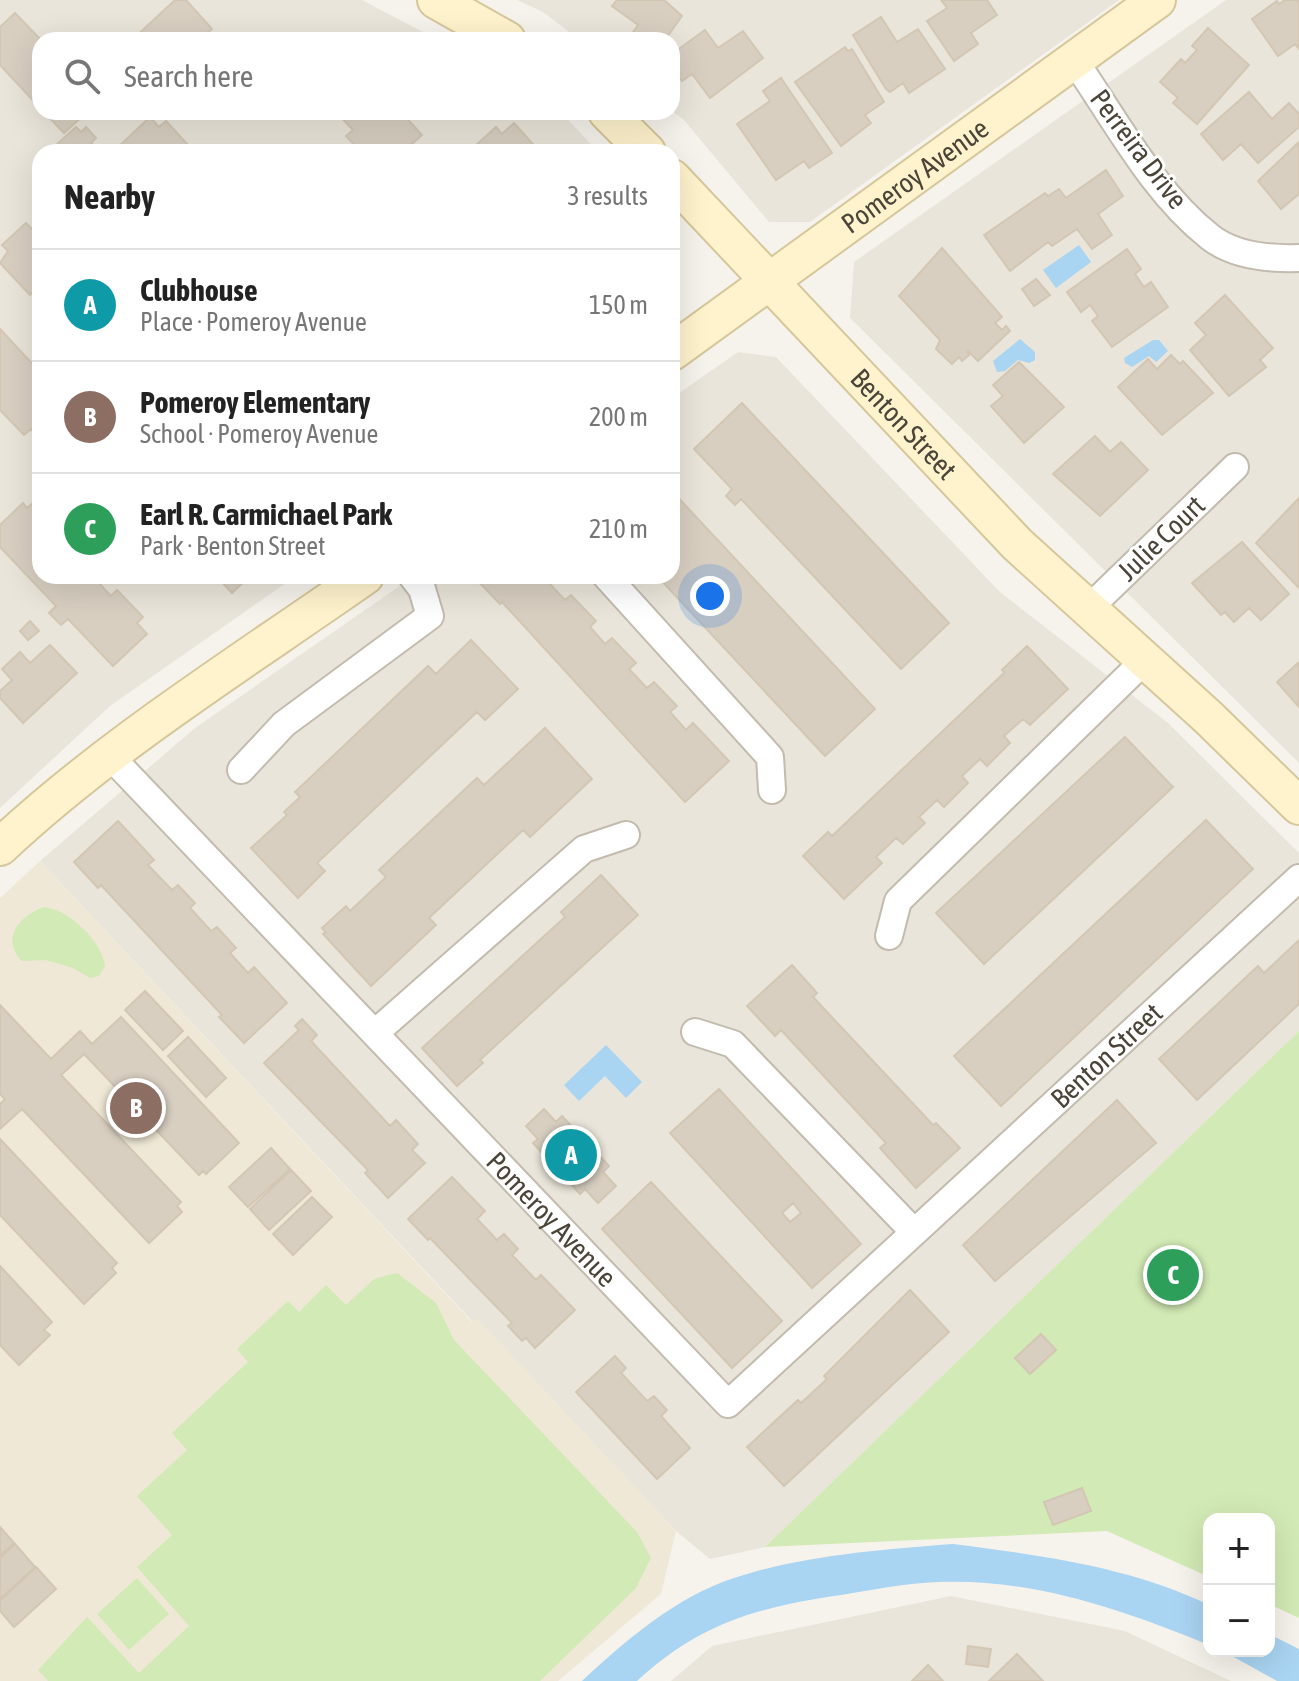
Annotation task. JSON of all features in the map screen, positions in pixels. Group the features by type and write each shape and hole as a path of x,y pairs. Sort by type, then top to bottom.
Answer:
{"street":[{"path":"436,0 493,32"},
{"name":"Pomeroy Avenue","path":"680,346 1157,0"},
{"name":"Perreira Drive","path":"1074,60 1163,190 1212,239 1265,259 1299,258"},
{"path":"615,120 639,144"},
{"name":"Benton Street","path":"680,187 1017,544 1087,610 1146,659 1299,806"},
{"name":"Julie Court","path":"1087,610 1235,467"},
{"path":"0,847 36,813 110,756 354,584"},
{"path":"241,770 284,724 430,616 418,584"},
{"path":"613,584 770,757 772,790"},
{"path":"889,936 898,901 1146,659"},
{"name":"Pomeroy Avenue","path":"110,756 728,1404"},
{"path":"375,1033 584,849 626,835"},
{"name":"Benton Street","path":"728,1404 1299,878"},
{"path":"695,1032 733,1044 914,1232"}],"shaded area":[{"path":"0,0 362,0 423,32 32,32 32,120 568,120 591,144 32,144 32,584 285,584 110,706 0,808"},
{"path":"517,0 1119,0 810,222 769,222 680,117 680,32 569,32 543,12"},
{"path":"1226,0 1299,0 1299,763 850,318 854,262"},
{"path":"738,352 776,357 1000,592 1168,723 1299,853 1299,1031 765,1547 710,1559 676,1531 477,1319 473,1322 40,861 195,728 402,584 680,584 680,392"},
{"path":"40,861 472,1322 477,1318 676,1531 661,1594 558,1681 0,1681 0,898"},
{"path":"951,1596 1125,1631 1231,1681 671,1681 712,1646"}],"green space":[{"path":"44,907 73,920 91,937 103,956 105,966 99,976 90,978 73,968 46,960 22,961 16,953 13,936 27,916"},
{"path":"1299,1031 1299,1618 1275,1607 1275,1513 1203,1513 1203,1574 1107,1531 765,1547"},
{"path":"397,1273 436,1303 454,1340 637,1532 651,1558 636,1588 540,1681 48,1681 38,1670 87,1617 139,1673 189,1626 137,1567 172,1535 137,1496 187,1450 172,1433 248,1362 237,1349 288,1301 299,1312 326,1285 346,1305 374,1279"},
{"path":"137,1578 169,1614 129,1650 97,1614"}],"water":[{"path":"1079,245 1091,262 1056,288 1043,270"},
{"path":"1020,339 1035,352 1035,360 1029,363 1018,360 1005,371 997,372 993,361"},
{"path":"1153,340 1159,340 1168,351 1156,362 1149,356 1132,367 1125,363 1124,358"},
{"path":"606,1045 642,1082 626,1098 605,1076 579,1101 564,1085"},
{"path":"953,1544 1084,1564 1116,1572 1203,1602 1203,1643 1110,1609 1042,1591 973,1582 926,1583 811,1600 757,1612 707,1631 660,1661 637,1681 582,1681 653,1621 713,1586 786,1564 871,1551"},
{"path":"1275,1637 1299,1649 1299,1681 1277,1681 1234,1657 1275,1657"}],"building":[{"path":"175,0 186,0 212,29 209,32 141,32"},
{"path":"617,0 664,0 682,16 671,32 633,32 638,25 612,6"},
{"path":"941,0 987,0 997,15 971,33 978,44 954,61 927,21 947,8"},
{"path":"1285,0 1299,0 1299,49 1295,44 1278,56 1252,19 1277,1 1279,4"},
{"path":"15,13 33,32 32,99 0,65 0,27"},
{"path":"881,17 897,42 918,29 945,69 909,93 903,83 890,92 886,89 853,35"},
{"path":"1208,28 1249,65 1197,124 1173,103 1178,98 1160,82 1181,59 1185,63 1197,50 1192,46"},
{"path":"705,30 718,48 743,31 763,58 710,98 692,74 682,81 680,78 680,48"},
{"path":"845,47 848,51 852,49 884,102 865,115 871,123 841,146 795,82"},
{"path":"781,78 832,153 809,168 804,161 776,180 737,124 770,101 763,91"},
{"path":"1249,92 1272,119 1289,103 1299,114 1299,127 1258,163 1241,144 1223,160 1201,134"},
{"path":"52,120 78,120 64,133"},
{"path":"147,120 153,120 159,127 166,121 187,144 121,144"},
{"path":"344,120 408,120 422,135 412,144 354,144 346,136 353,130"},
{"path":"514,123 533,144 477,144 496,127 502,134"},
{"path":"76,127 81,132 86,127 96,138 92,144 57,144"},
{"path":"1299,142 1299,194 1281,209 1258,181"},
{"path":"1106,170 1123,196 1098,214 1112,235 1092,249 1077,229 1052,246 1048,242 1010,271 984,235 1045,193 1048,196 1059,189 1066,198"},
{"path":"26,223 32,229 30,295 0,263 8,251 2,245"},
{"path":"942,248 1002,317 995,323 1002,330 1006,326 1010,331 978,361 967,350 969,355 962,361 959,357 952,364 936,349 940,340 899,296"},
{"path":"1127,249 1141,269 1135,274 1144,287 1151,282 1168,307 1112,347 1092,321 1098,316 1090,305 1081,312 1067,292"},
{"path":"1036,279 1050,295 1034,306 1022,289"},
{"path":"1225,295 1273,348 1260,360 1266,367 1229,396 1190,350 1206,335 1195,323"},
{"path":"0,329 32,363 32,430 24,435 0,410"},
{"path":"1171,355 1180,364 1183,361 1213,393 1162,435 1118,387 1148,359 1157,369"},
{"path":"1019,362 1064,407 1024,443 991,406 1003,396 993,385"},
{"path":"742,403 949,623 901,669 741,499 735,505 726,496 732,489 694,449"},
{"path":"1095,436 1110,452 1121,442 1148,470 1100,516 1053,474"},
{"path":"1299,498 1299,588 1256,543"},
{"path":"680,500 875,709 825,756 664,584 680,584"},
{"path":"23,503 27,508 32,504 32,581 0,547 0,525"},
{"path":"1242,542 1289,594 1261,620 1249,608 1234,622 1225,612 1221,615 1192,583"},
{"path":"35,584 100,584 111,596 117,590 143,617 137,623 147,634 113,666 68,619 61,625 49,613 56,606"},
{"path":"224,584 242,584 232,593"},
{"path":"481,584 550,584 565,600 571,595 596,621 590,627 605,644 612,638 636,663 629,669 647,688 654,682 677,706 670,712 686,730 693,723 729,761 685,802 502,602 500,604"},
{"path":"30,621 39,631 28,640 20,631"},
{"path":"471,640 518,689 485,720 477,712 317,863 325,871 298,898 251,848 287,815 284,812 300,797 295,792 428,666 436,674"},
{"path":"50,645 77,673 23,723 0,698 0,691 12,680 2,669 20,652 30,663"},
{"path":"1027,646 1068,689 1030,725 1023,719 1004,736 1010,743 987,766 980,759 962,776 968,783 944,807 937,800 919,817 925,823 903,844 896,838 876,857 882,863 844,899 803,856 828,832 832,836 1004,673 1002,670"},
{"path":"1299,662 1299,707 1277,682"},
{"path":"545,728 592,779 530,837 523,830 429,918 436,925 371,986 323,934 326,932 322,928 346,906 350,911 386,877 379,870 477,778 484,785"},
{"path":"1125,737 1173,787 984,964 936,913"},
{"path":"1206,820 1253,869 1001,1106 954,1056"},
{"path":"118,821 154,860 148,865 172,890 178,885 195,903 190,908 211,931 217,927 236,948 230,953 248,973 254,967 287,1003 244,1043 219,1017 222,1015 101,885 98,888 74,862"},
{"path":"601,875 638,915 480,1060 483,1063 457,1086 422,1048 565,917 561,912"},
{"path":"1299,940 1299,1004 1197,1100 1159,1059 1258,966 1264,973"},
{"path":"792,965 817,993 813,997 933,1125 936,1123 960,1148 916,1188 880,1148 886,1143 781,1030 775,1036 747,1006"},
{"path":"145,991 183,1031 163,1050 125,1010"},
{"path":"0,1005 51,1059 80,1031 92,1044 121,1017 239,1143 206,1174 203,1171 199,1175 84,1054 61,1075 181,1202 177,1206 182,1212 149,1243 22,1109 0,1129 0,1104 5,1099 0,1094"},
{"path":"302,1019 317,1035 311,1041 390,1126 396,1120 418,1144 412,1150 425,1163 388,1198 365,1173 368,1170 264,1063 299,1030 295,1026"},
{"path":"188,1037 226,1078 206,1097 168,1056"},
{"path":"719,1089 861,1244 812,1288 670,1133","holes":["793,1203 801,1213 790,1222 782,1213"]},
{"path":"1117,1100 1156,1143 995,1281 963,1245"},
{"path":"544,1109 556,1122 562,1116 609,1166 603,1172 616,1186 598,1203 585,1189 580,1194 533,1143 538,1139 526,1126"},
{"path":"0,1139 117,1263 112,1268 116,1273 84,1304 0,1215"},
{"path":"271,1148 290,1169 248,1207 229,1187"},
{"path":"291,1170 311,1191 269,1230 250,1209"},
{"path":"452,1177 485,1211 477,1219 497,1240 504,1234 518,1249 512,1255 536,1280 541,1275 575,1310 535,1348 526,1338 522,1341 508,1326 512,1323 408,1219"},
{"path":"651,1182 782,1321 732,1368 602,1229"},
{"path":"312,1197 332,1217 293,1255 273,1234"},
{"path":"0,1266 52,1322 44,1330 50,1335 19,1365 0,1345"},
{"path":"910,1290 949,1332 784,1486 747,1447 798,1400 801,1403 827,1379 824,1376"},
{"path":"1041,1334 1056,1350 1030,1374 1015,1358"},
{"path":"615,1356 626,1368 621,1373 647,1401 654,1396 667,1410 661,1416 690,1448 657,1479 576,1392"},
{"path":"1082,1488 1091,1511 1053,1525 1044,1502"},
{"path":"0,1527 14,1543 0,1556"},
{"path":"15,1544 35,1567 0,1599 0,1558"},
{"path":"36,1567 56,1589 14,1627 0,1611 0,1601"},
{"path":"968,1646 991,1649 988,1667 966,1664"},
{"path":"1017,1654 1043,1681 989,1681"},
{"path":"928,1665 943,1681 912,1681"}],"place":[{"name":"Pomeroy Elementary","path":"136,1108"},
{"name":"Clubhouse","path":"571,1155"},
{"name":"Earl R. Carmichael Park","path":"1173,1275"}]}
